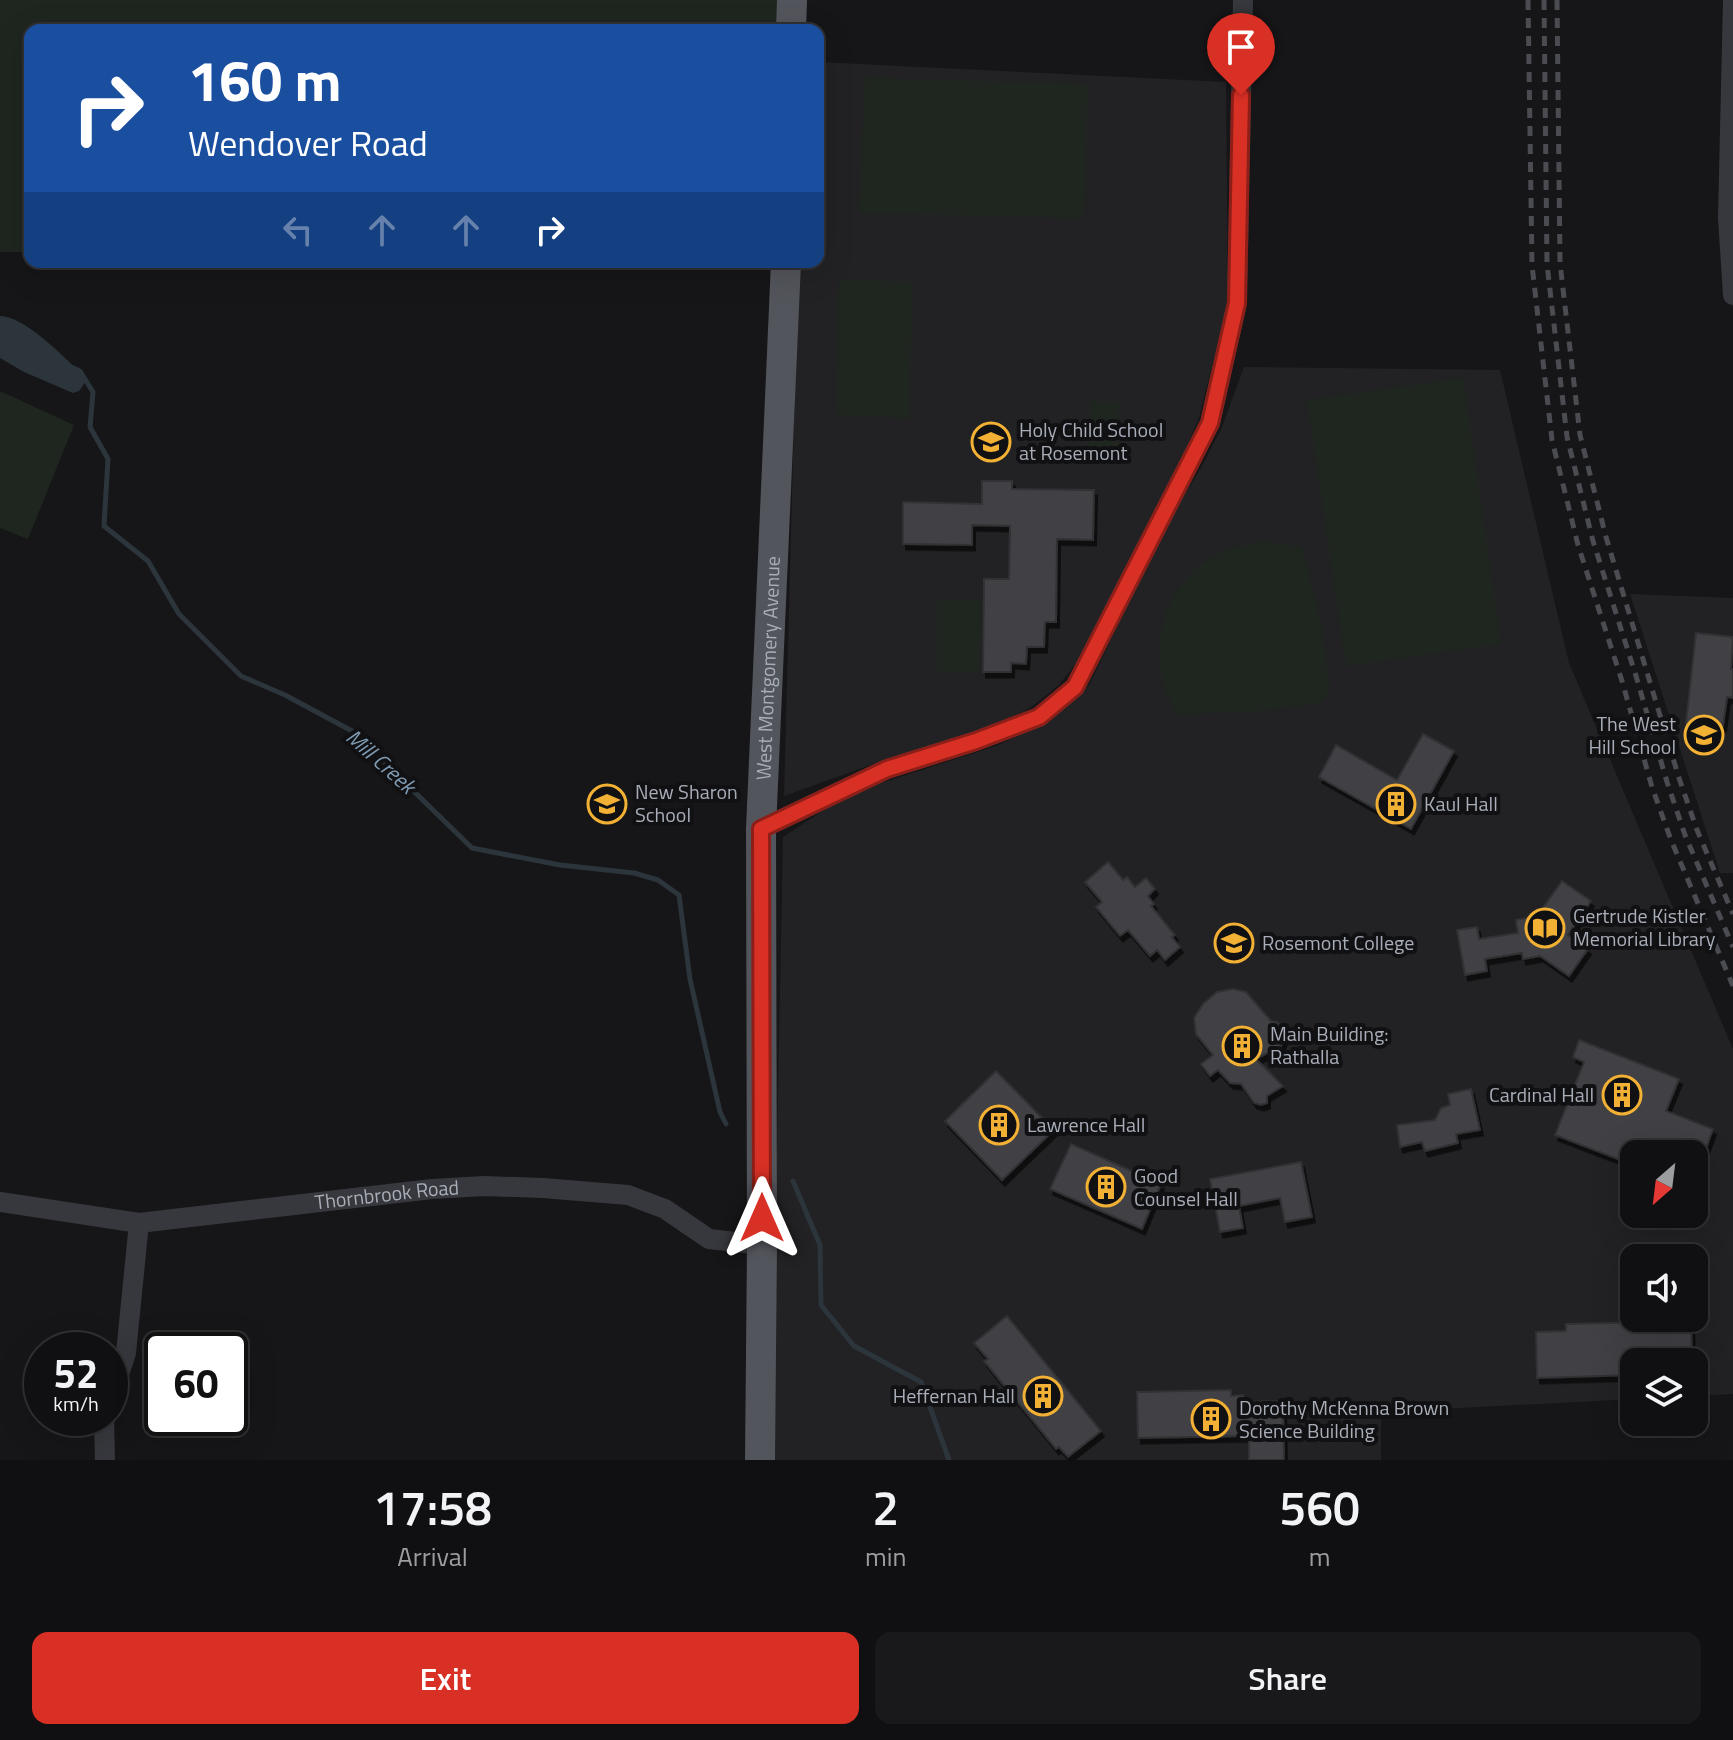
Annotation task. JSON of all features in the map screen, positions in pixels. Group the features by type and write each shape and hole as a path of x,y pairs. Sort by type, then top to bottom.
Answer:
{"main road":[{"path":"791,24 792,0"},
{"name":"West Montgomery Avenue","path":"760,1460 761,829 786,268"}],"street":[{"path":"761,829 887,769 1039,717 1075,687 1210,423 1237,303 1243,0"},
{"path":"1733,0 1728,218 1733,295"},
{"name":"Thornbrook Road","path":"0,1202 139,1223 432,1189 484,1186 543,1188 628,1195 665,1209 709,1239 762,1245"},
{"path":"128,1333 139,1223"},
{"path":"104,1436 105,1460"}],"shaded area":[{"path":"0,0 792,0 791,24 24,24 24,252 0,252"},
{"name":"Holy Child School at Rosemont","path":"824,62 1226,82 1228,303 1199,418 1178,467 1083,654 1059,685 1030,708 996,725 784,796 798,270 824,268"},
{"path":"865,78 1088,84 1084,218 859,213"},
{"path":"839,279 913,282 909,418 836,415"},
{"path":"0,316 33,331 85,377 86,381 79,391 73,393 0,358"},
{"name":"Rosemont College","path":"1244,367 1500,370 1569,663 1733,1049 1733,1394 1708,1395 1708,1348 1620,1348 1620,1400 1381,1412 1381,1460 771,1460 783,837 824,810 875,785 996,746 1037,727 1071,703 1089,685 1166,527 1222,427"},
{"path":"1463,378 1501,644 1346,666 1307,400"},
{"path":"0,391 74,425 28,539 0,528"},
{"path":"1090,401 1119,402 1118,447 1088,446"},
{"path":"1264,542 1302,546 1321,622 1330,690 1321,703 1253,712 1177,714 1166,692 1161,669 1163,623 1171,601 1184,581 1201,565 1227,550"},
{"name":"The West Hill School","path":"1630,594 1733,598 1733,873 1720,873"},
{"path":"937,599 981,599 980,673 937,672"}],"building":[{"name":"Holy Child School at Rosemont","path":"982,481 1012,481 1012,489 1094,490 1093,540 1057,539 1056,622 1045,622 1044,647 1027,647 1026,664 1011,663 1011,672 983,672 984,579 1009,579 1010,526 972,525 972,545 903,544 903,502 982,504"},
{"name":"The West Hill School","path":"1696,633 1733,637 1733,698 1727,697 1723,726 1713,725 1711,740 1688,737 1690,723 1686,723"},
{"name":"Kaul Hall","path":"1423,734 1454,751 1411,829 1319,777 1336,745 1397,780"},
{"path":"1108,862 1123,880 1127,877 1135,887 1146,878 1155,889 1148,896 1154,904 1151,906 1175,935 1172,937 1180,947 1165,960 1157,950 1150,956 1128,930 1120,936 1096,907 1102,902 1085,882"},
{"name":"Gertrude Kistler Memorial Library","path":"1562,881 1591,901 1568,935 1588,949 1569,976 1540,956 1523,959 1522,953 1485,959 1487,971 1465,975 1457,930 1477,927 1479,939 1518,933 1516,920 1537,916"},
{"name":"Main Building: Rathalla","path":"1233,989 1246,992 1271,1021 1284,1029 1281,1046 1256,1059 1283,1086 1267,1096 1267,1103 1261,1105 1254,1103 1241,1084 1230,1083 1218,1070 1210,1076 1201,1064 1213,1055 1196,1034 1194,1018 1203,1004 1217,992"},
{"name":"Cardinal Hall","path":"1579,1040 1679,1079 1666,1111 1713,1129 1708,1143 1708,1140 1620,1140 1620,1160 1555,1135 1584,1062 1573,1057"},
{"name":"Lawrence Hall","path":"996,1071 1054,1130 1002,1180 945,1121"},
{"path":"1471,1089 1480,1130 1456,1134 1458,1143 1425,1151 1422,1142 1400,1147 1397,1125 1435,1120 1441,1108 1450,1105 1448,1094"},
{"name":"Good Counsel Hall","path":"1071,1144 1161,1184 1142,1229 1050,1189"},
{"path":"1301,1162 1312,1217 1285,1222 1280,1198 1239,1206 1243,1228 1220,1232 1210,1179"},
{"name":"Heffernan Hall","path":"1007,1316 1101,1431 1068,1457 1059,1447 1056,1449 984,1361 988,1359 974,1343"},
{"path":"1620,1323 1620,1332 1691,1332 1692,1348 1620,1348 1620,1375 1537,1378 1536,1332 1566,1331 1566,1324"},
{"name":"Dorothy McKenna Brown Science Building","path":"1231,1390 1231,1396 1243,1395 1244,1402 1283,1401 1284,1460 1249,1460 1249,1436 1138,1438 1137,1392"}],"waterway":[{"name":"Mill Creek","path":"71,367 80,371 93,392 90,427 108,459 104,526 148,561 179,614 241,676 285,695 352,731 472,848 560,865 634,873 658,880 679,895 690,979 720,1112 726,1124"},
{"name":"Mill Creek","path":"793,1181 820,1245 821,1305 854,1346 921,1382 949,1460"}],"railway":[{"path":"1528,0 1532,265 1552,440 1578,545 1652,787 1733,986"},
{"path":"1544,0 1547,264 1567,437 1593,541 1667,782 1685,835 1733,947"},
{"path":"1557,0 1560,263 1580,435 1606,537 1679,778 1697,830 1733,914"}],"place":[{"name":"Holy Child School at Rosemont","path":"991,442"},
{"name":"The West Hill School","path":"1704,735"},
{"name":"New Sharon School","path":"607,804"},
{"name":"Kaul Hall","path":"1396,804"},
{"name":"Gertrude Kistler Memorial Library","path":"1545,928"},
{"name":"Rosemont College","path":"1234,943"},
{"name":"Main Building: Rathalla","path":"1242,1046"},
{"name":"Cardinal Hall","path":"1622,1095"},
{"name":"Lawrence Hall","path":"999,1125"},
{"name":"Good Counsel Hall","path":"1106,1187"},
{"name":"Heffernan Hall","path":"1043,1396"},
{"name":"Dorothy McKenna Brown Science Building","path":"1211,1419"}],"route":[{"path":"762,1218 761,829 887,769 1039,717 1075,687 1210,423 1237,303 1241,95"}]}
